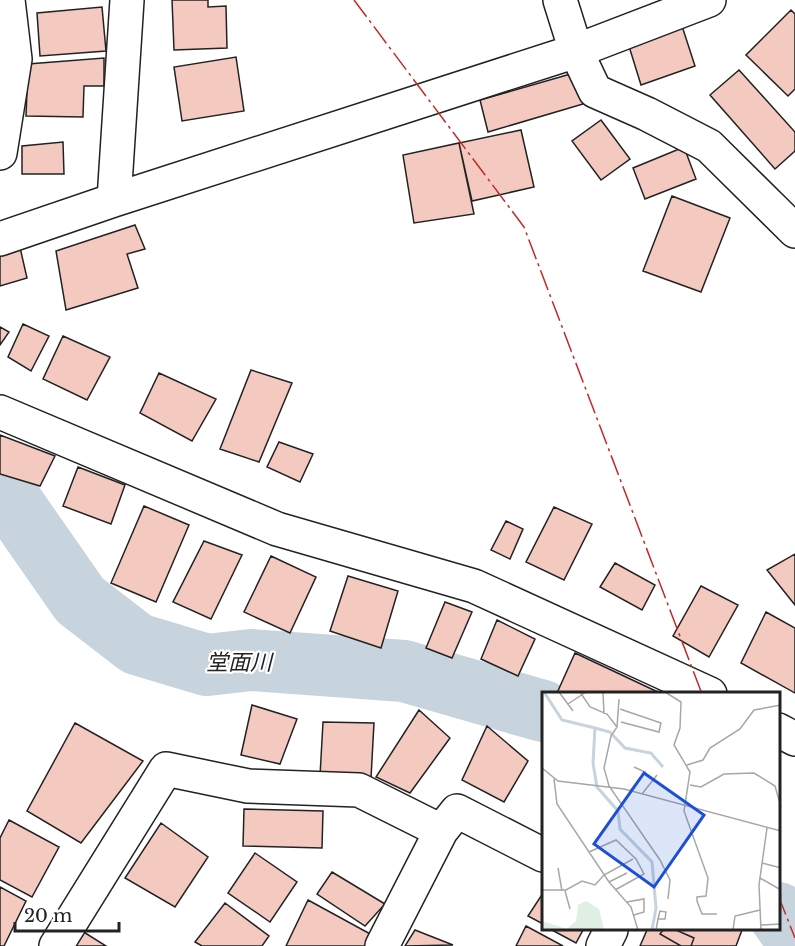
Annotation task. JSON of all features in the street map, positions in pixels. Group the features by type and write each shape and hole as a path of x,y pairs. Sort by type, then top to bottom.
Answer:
{"street":[{"path":"0,153 15,59 8,0"},
{"path":"114,200 127,0"},
{"path":"560,0 576,51 596,92 647,114 709,146 795,231"},
{"path":"0,239 576,51 710,0"},
{"path":"0,412 277,529 474,586 706,692"},
{"path":"780,731 795,739"},
{"path":"56,946 166,769 248,786 359,790 441,831"},
{"path":"382,946 441,831 457,812 542,854"},
{"path":"603,946 610,931"}],"building":[{"path":"172,0 208,0 208,7 226,6 227,48 174,50"},
{"path":"102,7 106,51 40,56 37,13"},
{"path":"791,10 795,14 795,89 788,96 746,55"},
{"path":"682,26 695,66 641,85 628,43"},
{"path":"236,57 244,111 182,121 174,67"},
{"path":"104,58 104,86 84,86 83,117 26,116 28,64"},
{"path":"739,70 795,132 795,151 775,169 710,95"},
{"path":"574,73 583,104 488,132 480,100"},
{"path":"601,120 630,159 601,180 572,141"},
{"path":"521,130 534,187 472,201 459,143"},
{"path":"63,142 64,174 22,174 22,146"},
{"path":"459,143 474,214 414,223 403,155"},
{"path":"684,147 696,179 645,199 633,168"},
{"path":"672,196 730,218 701,292 643,271"},
{"path":"135,225 145,249 127,254 138,288 66,310 56,251"},
{"path":"19,243 27,278 0,286 0,250"},
{"path":"23,324 49,336 31,371 8,357"},
{"path":"0,327 9,332 0,345"},
{"path":"63,336 110,357 87,400 43,379"},
{"path":"251,370 292,383 259,462 220,449"},
{"path":"159,373 216,399 192,441 140,413"},
{"path":"0,435 55,456 40,486 0,474"},
{"path":"279,442 313,454 300,482 267,467"},
{"path":"78,467 125,485 111,524 63,506"},
{"path":"144,506 189,525 156,602 111,583"},
{"path":"554,507 592,524 564,580 526,562"},
{"path":"506,521 523,529 510,559 491,550"},
{"path":"204,541 242,555 211,619 173,602"},
{"path":"795,554 795,605 767,570"},
{"path":"271,556 316,577 290,633 244,612"},
{"path":"615,563 655,585 642,610 600,587"},
{"path":"348,576 398,591 381,648 330,631"},
{"path":"701,586 738,605 709,657 673,636"},
{"path":"445,602 472,612 452,658 426,648"},
{"path":"766,612 795,628 795,693 741,663"},
{"path":"497,620 535,639 518,676 481,659"},
{"path":"575,653 658,692 557,692"},
{"path":"252,705 297,719 280,764 241,755"},
{"path":"419,710 450,738 410,793 376,777"},
{"path":"323,722 374,723 371,778 320,776"},
{"path":"75,723 143,761 81,843 27,811"},
{"path":"487,726 528,761 504,802 462,780"},
{"path":"244,809 323,811 322,848 243,846"},
{"path":"9,820 59,847 32,897 0,880 0,838"},
{"path":"161,823 208,857 175,907 125,878"},
{"path":"255,853 297,882 270,922 228,893"},
{"path":"332,872 385,904 365,926 317,894"},
{"path":"0,887 26,901 4,946 0,946"},
{"path":"542,895 542,923 528,916"},
{"path":"308,900 374,936 366,946 286,946"},
{"path":"225,903 269,936 262,946 202,946 195,942"},
{"path":"526,926 563,946 516,946"},
{"path":"415,930 453,945 405,946"},
{"path":"82,931 106,946 72,946"},
{"path":"554,931 582,931 576,943"},
{"path":"647,931 678,931 694,938 691,946 640,946"},
{"path":"662,931 742,931 736,946 681,946 660,934"}],"waterway":[{"name":"堂面川","path":"0,498 11,501 80,600 137,644 207,665 251,660 404,671 542,711"},
{"name":"堂面川","path":"780,916 795,937"}],"power":[{"path":"354,0 524,227 701,692"},
{"path":"780,900 795,938"}]}
